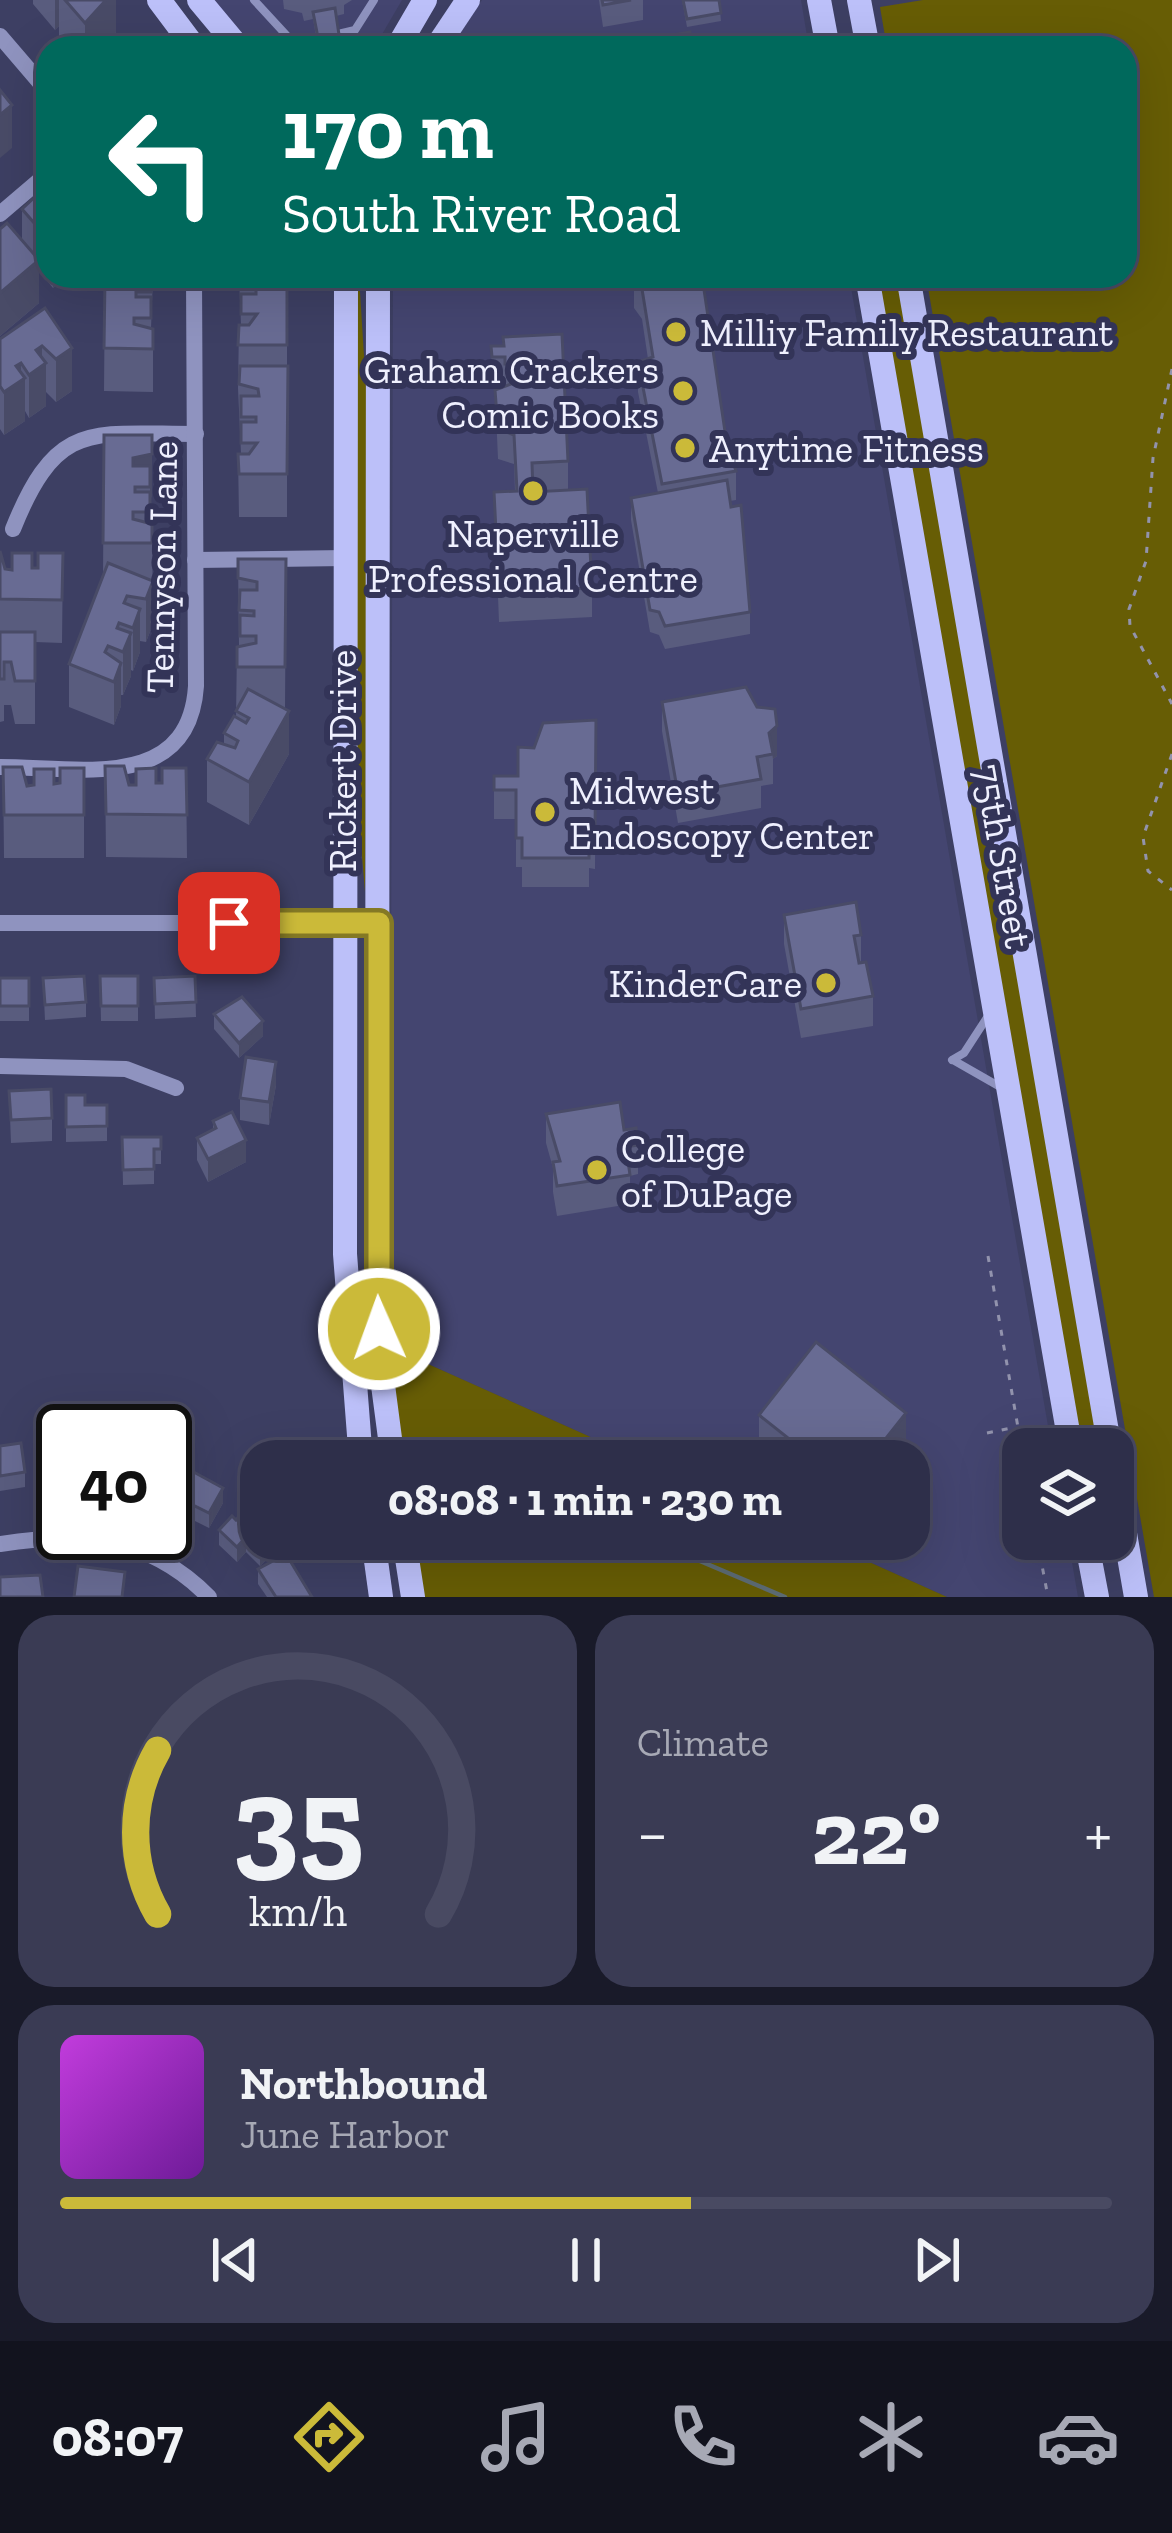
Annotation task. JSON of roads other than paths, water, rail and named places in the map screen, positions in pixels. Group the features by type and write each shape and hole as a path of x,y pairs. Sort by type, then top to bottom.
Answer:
{"street":[{"path":"159,0 186,36"},
{"path":"199,0 229,36"},
{"path":"405,36 425,0"},
{"path":"444,36 468,0"},
{"path":"819,0 825,36"},
{"path":"860,0 866,36"},
{"path":"0,36 36,78"},
{"path":"0,214 36,183"},
{"name":"Tennyson Lane","path":"0,767 134,766 152,761 177,742 195,702 194,288"},
{"name":"Rickert Drive","path":"346,288 346,1314 359,1440"},
{"name":"Rickert Drive","path":"378,288 378,1308 391,1440"},
{"name":"75th Street","path":"869,288 1067,1428"},
{"name":"75th Street","path":"910,288 1106,1428"},
{"path":"13,529 28,491 53,455 69,443 96,435 196,434"},
{"path":"195,560 346,558"},
{"path":"0,922 379,923"},
{"path":"0,1066 126,1069 176,1088"},
{"path":"0,1544 58,1535 119,1541 171,1565 209,1597"},
{"path":"376,1560 381,1597"},
{"path":"407,1560 413,1597"},
{"path":"1090,1560 1096,1597"},
{"path":"1130,1560 1136,1597"}],"lane":[{"path":"254,0 287,36"},
{"path":"338,34 355,31 374,0"},
{"path":"993,1004 980,1034 952,1060 1009,1093"}],"waterway":[{"path":"698,1560 785,1597"}],"place":[{"name":"Milliy Family Restaurant","path":"676,332"},
{"name":"Graham Crackers Comic Books","path":"683,391"},
{"name":"Anytime Fitness","path":"685,448"},
{"name":"Naperville Professional Centre","path":"533,491"},
{"name":"Midwest Endoscopy Center","path":"545,812"},
{"name":"KinderCare","path":"826,983"},
{"name":"College of DuPage","path":"597,1170"}]}
